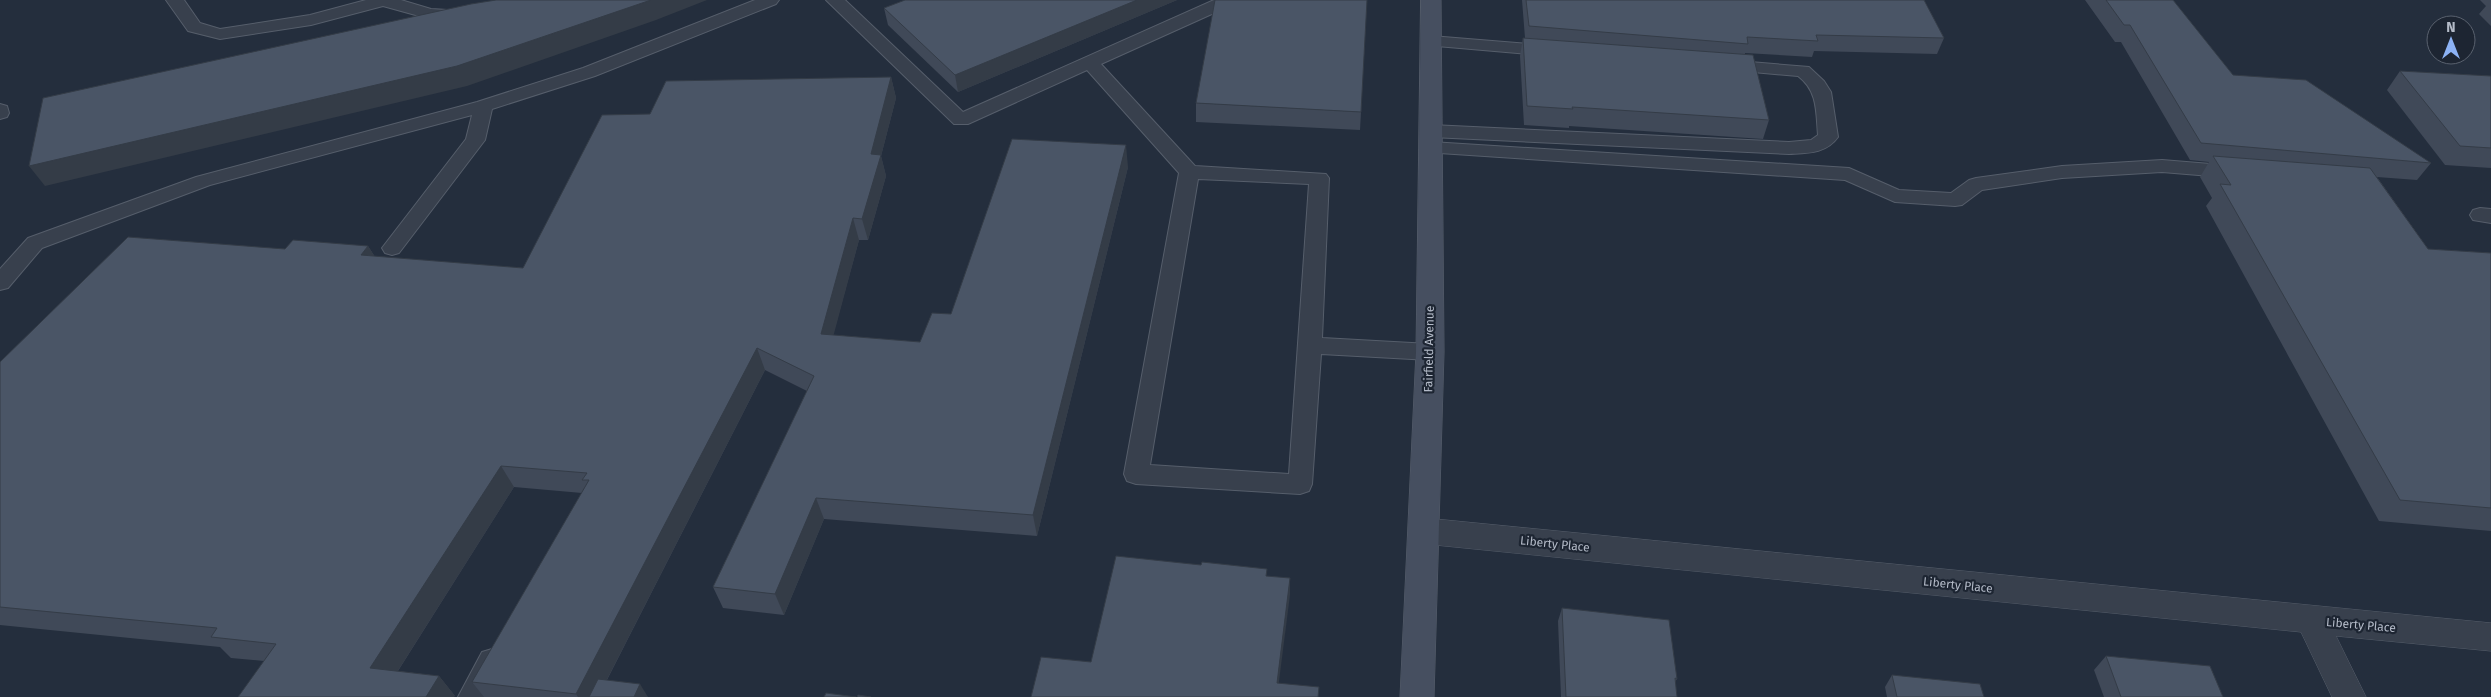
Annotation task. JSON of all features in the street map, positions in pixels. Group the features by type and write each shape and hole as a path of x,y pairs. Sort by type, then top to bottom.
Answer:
{"street":[{"name":"Fairfield Avenue","path":"1417,697 1430,352 1431,0"},
{"name":"Liberty Place","path":"1424,531 2312,621 2491,637"},
{"path":"2312,621 2348,697"}],"lane":[{"path":"176,0 194,27 220,34 311,20 385,1 430,14 476,17"},
{"path":"0,283 35,243 203,180 484,106 589,72 770,0"},
{"path":"835,0 962,120 1228,0"},
{"path":"1431,41 1568,52"},
{"path":"1089,62 1189,172 1318,178 1310,345 1300,484 1136,474 1189,172"},
{"path":"1431,139 1789,148 1816,146 1828,138 1823,90 1813,78 1803,71 1705,63"},
{"path":"392,248 475,140 484,106"},
{"path":"1431,139 1849,174 1895,196 1955,200 1976,184 2062,172 2162,166 2250,173"},
{"path":"1310,345 1430,352"},
{"path":"472,697 505,637"}],"building":[{"path":"496,0 651,0 457,66 29,166 43,98"},
{"path":"905,0 1137,0 955,75 884,8"},
{"path":"1215,0 1367,0 1361,112 1196,103"},
{"path":"1526,0 1924,0 1944,38 1816,35 1818,41 1747,37 1748,44 1529,26"},
{"path":"2106,0 2173,0 2233,75 2306,80 2431,163 2201,143 2130,25 2124,25"},
{"path":"1523,38 1753,55 1769,120 1572,107 1573,109 1527,106"},
{"path":"2400,71 2491,76 2491,148 2460,146"},
{"path":"891,77 871,154 881,155 862,219 853,218 821,334 920,342 932,313 951,314 1012,139 1126,145 1033,515 816,498 775,594 713,587 814,376 757,348 576,694 472,682 589,480 582,480 587,473 501,466 370,668 439,676 426,697 238,697 276,644 211,637 217,628 0,607 0,362 128,237 285,249 293,240 368,246 361,255 523,268 602,115 650,114 666,81"},
{"path":"2213,156 2370,168 2428,249 2491,253 2491,508 2400,500 2220,184 2231,185"},
{"path":"1116,556 1201,565 1202,562 1267,569 1266,576 1290,578 1277,683 1319,687 1318,697 1031,697 1041,657 1091,662"},
{"path":"1562,608 1669,620 1677,679 1675,678 1677,697 1566,697"},
{"path":"2106,656 2210,666 2223,697 2121,697"},
{"path":"1892,675 1980,684 1984,697 1897,697"},
{"path":"598,679 640,684 634,697 589,697"},
{"path":"826,693 856,697 824,697"}]}
